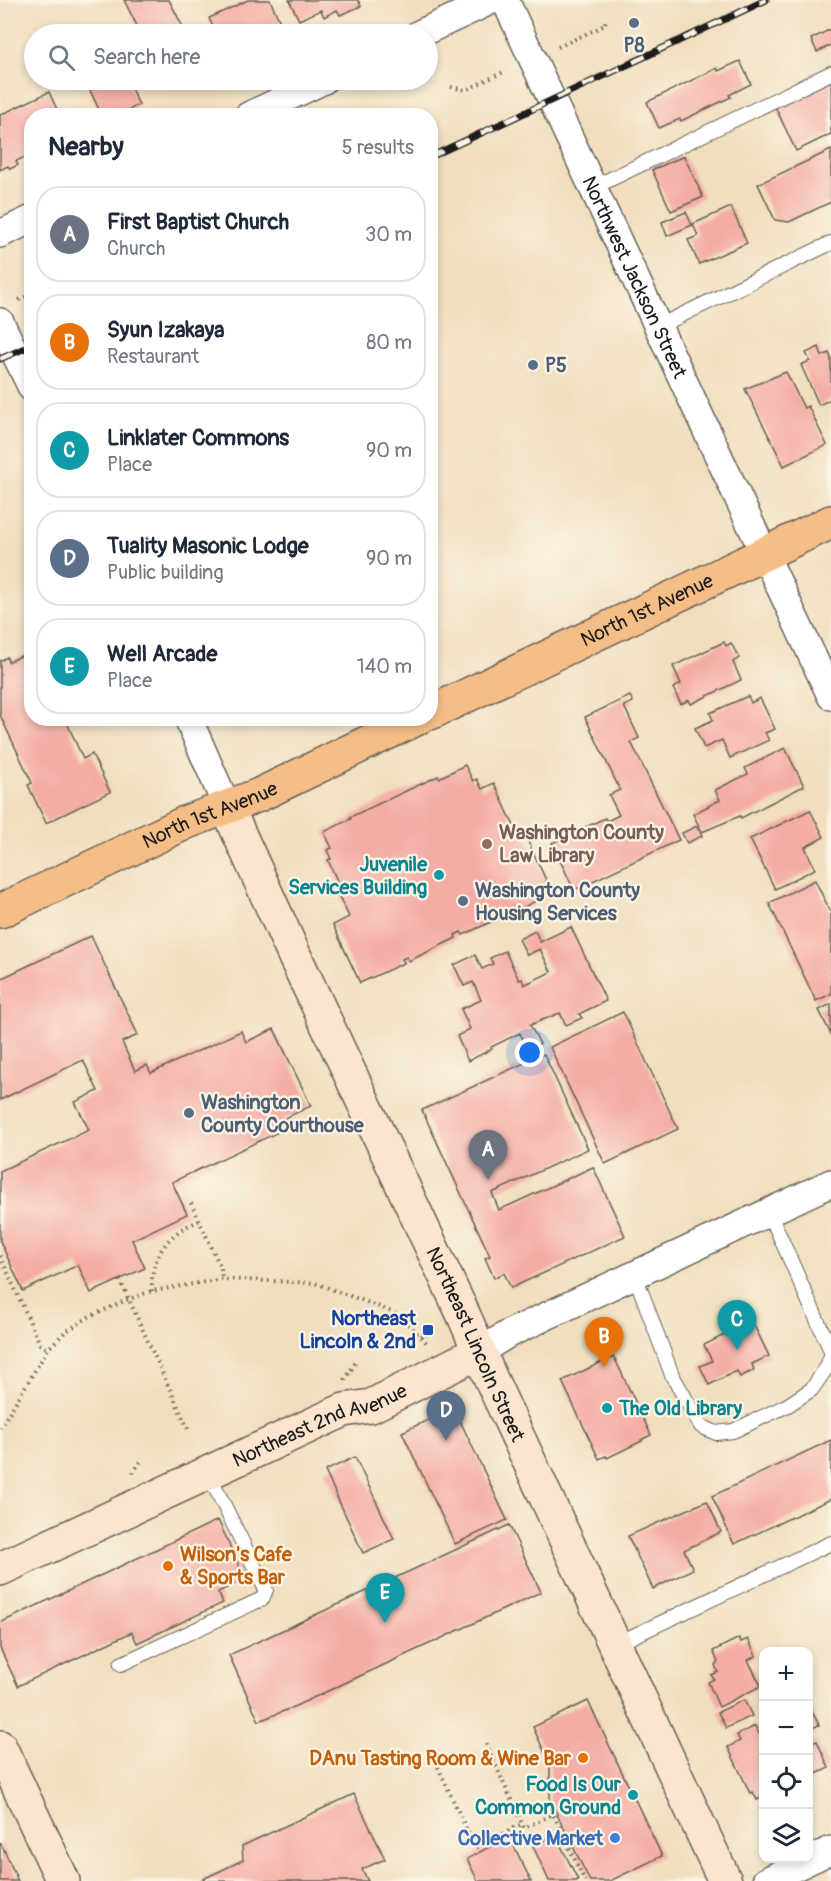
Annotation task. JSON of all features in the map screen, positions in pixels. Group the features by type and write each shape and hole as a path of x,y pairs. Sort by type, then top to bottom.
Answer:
{"main road":[{"name":"North 1st Avenue","path":"438,709 831,522"},
{"name":"North 1st Avenue","path":"0,911 187,822 259,795 401,726"}],"street":[{"path":"438,25 492,0"},
{"name":"Northwest Jackson Street","path":"504,0 831,696"},
{"path":"265,108 303,90"},
{"path":"0,234 24,223"},
{"path":"0,322 24,372"},
{"path":"192,726 227,807"},
{"name":"Northeast Lincoln Street","path":"227,807 725,1881"},
{"name":"Northeast 2nd Avenue","path":"0,1569 344,1410 371,1406 479,1352 508,1334 831,1183"},
{"path":"0,1747 63,1881"},
{"path":"766,1881 831,1850"}],"lane":[{"path":"592,188 831,73"},
{"path":"657,327 831,243"},
{"path":"635,1275 672,1375 702,1426 716,1433 733,1431 788,1405 812,1389 827,1367 831,1353 769,1212"},
{"path":"121,1664 262,1599 266,1590 208,1473"},
{"path":"614,1645 831,1543"}],"path":[{"path":"555,48 604,25 606,17"},
{"path":"452,87 466,90 504,72"},
{"path":"19,300 24,298"},
{"path":"191,1203 221,1268 222,1279"},
{"path":"152,1291 153,1269 163,1248 179,1231 199,1221"},
{"path":"0,1256 40,1344 48,1349"},
{"path":"0,1428 48,1349 65,1332 89,1317 152,1291 222,1279 315,1283 400,1316 429,1346"},
{"path":"120,1280 189,1431"},
{"path":"420,1336 432,1334"},
{"path":"340,1387 357,1360"},
{"path":"486,1744 524,1828 553,1814 585,1881"},
{"path":"438,1767 475,1848 522,1824"}],"building":[{"path":"124,0 169,0 181,24 136,24"},
{"path":"248,0 270,0 281,24 212,24 209,18"},
{"path":"289,0 358,0 361,6 340,15 337,10 324,17 321,10 299,20"},
{"path":"831,29 831,45 817,52 811,39"},
{"path":"740,61 751,84 729,95 731,97 681,121 680,119 659,128 647,102 717,68 718,71"},
{"path":"831,77 831,134 796,151 774,104"},
{"path":"90,90 132,90 139,105 133,108 98,108"},
{"path":"49,92 56,108 24,108 24,158 16,161 18,165 0,170 0,115"},
{"path":"831,150 831,202 789,222 775,220 758,184"},
{"path":"684,156 703,197 671,211 652,170"},
{"path":"731,207 747,243 699,264 688,240 698,236 693,224"},
{"path":"686,212 692,225 667,236 662,222"},
{"path":"819,347 822,356 829,353 831,359 831,399 819,405 801,365 810,361 806,353"},
{"path":"786,372 804,408 808,406 827,445 784,466 745,389"},
{"path":"724,642 726,646 731,643 739,658 733,662 741,680 691,704 689,700 681,704 673,688 681,684 673,666"},
{"path":"24,655 24,726 69,726 83,759 92,754 110,792 46,823 28,785 32,783 0,715 0,661 7,657 8,662"},
{"path":"630,696 633,702 624,706 639,738 631,742 679,840 574,890 552,843 605,818 607,821 619,815 609,795 620,790 585,717"},
{"path":"748,696 751,703 760,698 775,729 765,733 769,740 730,758 722,740 704,748 695,728 713,720 710,713"},
{"path":"785,748 804,786 741,818 740,816 702,832 693,814 720,800 715,790 748,774 745,768"},
{"name":"Juvenile Services Building","path":"465,765 473,781 477,779 482,789 494,783 516,830 519,829 523,838 526,837 552,893 516,911 514,907 509,909 510,913 463,935 461,932 455,935 456,938 409,961 407,957 402,959 404,963 360,983 333,925 349,917 337,892 341,890 328,860 331,859 327,850 332,848 324,832 351,819 350,817"},
{"path":"810,810 824,837 805,847 815,869 775,889 750,839"},
{"path":"697,826 702,836 687,843 682,833"},
{"path":"815,880 831,913 831,994 816,1001 769,903"},
{"path":"571,927 606,1001 579,1014 582,1018 566,1025 560,1013 530,1025 540,1044 527,1050 520,1033 468,1061 457,1036 470,1029 461,1009 481,1000 473,982 464,986 454,965 475,955 482,969 493,964 490,958 505,951 519,980 522,979 524,985 551,972 540,949 527,955 519,939 535,931 540,942"},
{"name":"Washington County Courthouse","path":"91,936 138,1035 122,1042 135,1071 147,1065 151,1073 241,1031 246,1042 274,1029 311,1106 283,1119 287,1128 172,1182 187,1214 132,1240 145,1268 91,1293 78,1265 23,1291 0,1241 0,1171 89,1130 75,1102 98,1091 83,1060 0,1100 0,979"},
{"path":"831,1004 831,1035 819,1010"},
{"path":"623,1012 678,1129 605,1164 550,1047"},
{"path":"544,1054 588,1149 492,1193 499,1210 593,1167 625,1236 511,1288 504,1273 494,1278 485,1258 490,1256 422,1110"},
{"path":"752,1321 769,1356 752,1364 754,1370 740,1377 737,1371 709,1385 700,1366 712,1361 704,1345"},
{"name":"The Old Library","path":"614,1357 651,1435 607,1458 606,1456 599,1459 562,1381"},
{"path":"454,1408 507,1520 455,1544 402,1432"},
{"path":"831,1440 831,1499 734,1544 712,1496"},
{"path":"355,1457 394,1539 363,1553 325,1471"},
{"path":"707,1501 721,1532 684,1550 693,1569 653,1589 628,1536"},
{"path":"218,1520 245,1579 218,1592 223,1603 137,1643 132,1632 18,1686 0,1648 0,1623"},
{"path":"509,1525 541,1592 259,1721 229,1655"},
{"path":"739,1638 741,1642 748,1639 756,1656 748,1660 759,1682 759,1687 719,1707 708,1682 714,1679 711,1675 718,1672 715,1665 718,1662 713,1651"},
{"path":"744,1700 752,1716 726,1728 718,1712"},
{"path":"588,1701 662,1856 610,1881 590,1881 550,1800 550,1764 533,1727"},
{"path":"813,1714 819,1725 813,1728"},
{"path":"755,1726 759,1734 759,1799 757,1800 753,1792 750,1793 728,1747 740,1741 737,1735"},
{"path":"817,1741 829,1768 814,1775 816,1777 813,1778 813,1755 813,1743"},
{"path":"354,1794 385,1859 362,1869 368,1881 199,1881 243,1860 242,1846"},
{"path":"555,1834 578,1880 576,1881 549,1881 533,1846"},
{"path":"509,1836 531,1881 478,1881 467,1859"},
{"path":"0,1842 5,1852 18,1881 0,1881"}],"railway":[{"path":"438,153 766,0"},
{"path":"0,359 24,348"}],"place":[{"name":"P8","path":"634,23"},
{"name":"P5","path":"533,365"},
{"name":"Washington County Law Library","path":"487,844"},
{"name":"Juvenile Services Building","path":"439,875"},
{"name":"Washington County Housing Services","path":"463,901"},
{"name":"Washington County Courthouse","path":"189,1113"},
{"name":"First Baptist Church","path":"488,1180"},
{"name":"Northeast Lincoln & 2nd","path":"428,1330"},
{"name":"Linklater Commons","path":"737,1350"},
{"name":"Syun Izakaya","path":"604,1367"},
{"name":"The Old Library","path":"607,1408"},
{"name":"Tuality Masonic Lodge","path":"446,1441"},
{"name":"Wilson's Cafe & Sports Bar","path":"168,1566"},
{"name":"Well Arcade","path":"385,1623"},
{"name":"DAnu Tasting Room & Wine Bar","path":"583,1758"},
{"name":"Food Is Our Common Ground","path":"633,1795"},
{"name":"Collective Market","path":"615,1838"}]}
